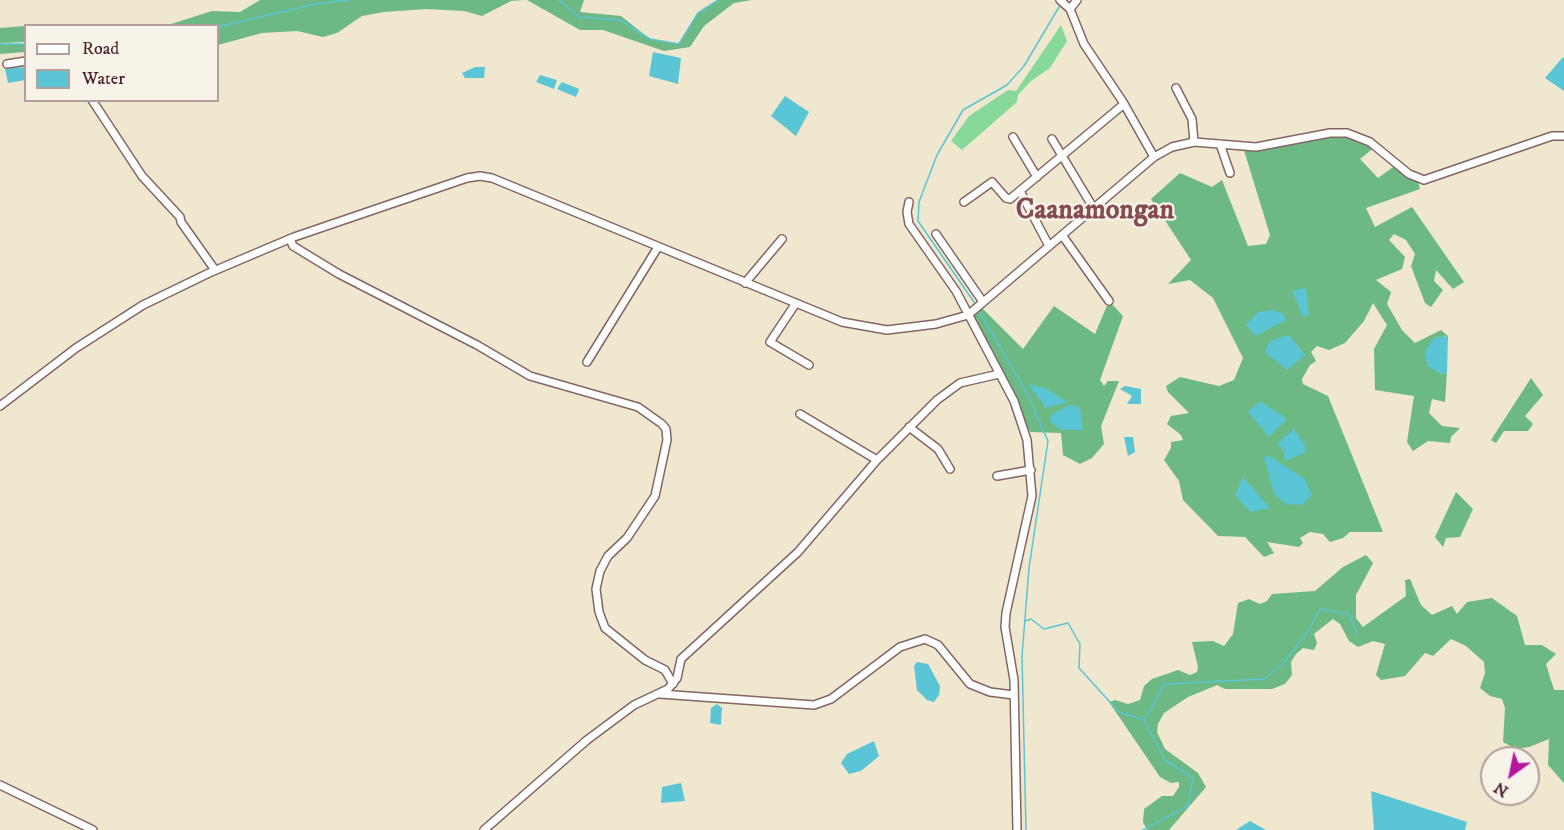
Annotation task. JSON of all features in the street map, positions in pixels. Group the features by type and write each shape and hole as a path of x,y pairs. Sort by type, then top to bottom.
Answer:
{"street":[{"path":"1060,0 1070,9 1084,44 1124,104 1154,157"},
{"path":"1070,9 1077,0"},
{"path":"6,64 24,61"},
{"path":"1176,88 1192,119 1194,142"},
{"path":"93,102 142,176 180,217 181,222 215,270"},
{"path":"964,202 992,182 1008,199 1124,104"},
{"path":"0,406 76,348 143,305 215,270 290,239 466,178 480,176 492,178 842,322 877,330 936,324 968,315 1154,157 1172,147 1194,142 1256,147 1330,133 1347,133 1370,142 1409,174 1424,180 1552,136 1564,136"},
{"path":"1013,137 1037,177"},
{"path":"1052,139 1094,209"},
{"path":"1220,144 1230,173"},
{"path":"1020,191 1049,246"},
{"path":"909,202 907,212 914,234 950,282 1023,422 1031,470 1032,496 1006,613 1014,695 1017,830"},
{"path":"936,234 983,302"},
{"path":"1062,235 1109,301"},
{"path":"290,239 293,246 339,274 477,345 530,376 638,407 662,424 666,429 667,440 655,496 627,538 608,556 600,571 596,589 599,612 605,628 645,660 665,670 673,684"},
{"path":"745,283 782,239"},
{"path":"587,362 658,247"},
{"path":"796,303 770,342 809,365"},
{"path":"484,830 587,740 634,705 660,694 673,684 677,678 681,659 798,552 876,460 952,388 970,380 999,374"},
{"path":"800,414 876,460"},
{"path":"909,427 938,449 950,469"},
{"path":"997,476 1031,470"},
{"path":"660,694 814,705 831,699 900,647 925,639 939,645 970,684 990,692 1014,695"},
{"path":"0,785 93,830"}],"green space":[{"path":"260,0 524,0 511,1 482,16 464,11 426,9 384,12 362,16 337,33 323,37 297,31 262,33 219,45 219,24 171,24 212,11 240,12"},
{"path":"527,0 584,0 580,12 621,16 650,39 678,44 698,13 718,0 752,0 734,3 704,26 690,47 664,51 603,30 580,30"},
{"path":"1061,25 1067,41 1050,68 1031,81 1018,95 1017,102 962,150 951,141 969,116 1008,90 1016,91"},
{"path":"24,26 24,42 0,43 0,28"},
{"path":"0,44 24,44 24,52 0,54"},
{"path":"1351,134 1376,146 1360,159 1378,178 1396,165 1417,179 1420,189 1366,208 1375,227 1412,207 1464,282 1453,289 1436,270 1434,281 1443,290 1431,307 1425,303 1411,266 1415,254 1406,240 1394,234 1389,240 1405,257 1402,269 1376,280 1391,292 1387,304 1402,330 1415,343 1441,330 1448,336 1434,338 1440,374 1447,372 1445,402 1432,399 1429,413 1442,426 1460,428 1451,437 1450,443 1428,441 1413,451 1407,442 1414,396 1375,390 1374,349 1387,325 1373,303 1364,321 1345,343 1329,350 1317,346 1311,352 1316,361 1310,365 1302,379 1303,384 1328,396 1383,532 1350,532 1343,538 1330,542 1323,534 1310,532 1300,538 1303,543 1299,547 1267,542 1274,553 1264,557 1245,537 1218,536 1183,500 1179,481 1164,460 1171,448 1171,442 1183,440 1181,435 1167,424 1171,416 1189,413 1168,392 1166,386 1180,377 1219,386 1234,380 1243,358 1213,298 1190,280 1168,284 1191,260 1151,199 1180,173 1212,187 1222,180 1248,246 1266,244 1270,235 1243,147"},
{"path":"1109,301 1123,316 1100,380 1104,386 1108,381 1119,381 1101,426 1104,444 1092,458 1080,464 1063,455 1061,433 1030,432 968,315 979,305 1023,349 1054,306 1095,334"},
{"path":"1531,378 1543,395 1525,416 1533,424 1528,431 1504,431 1496,443 1491,440"},
{"path":"1456,492 1473,509 1460,537 1446,538 1443,547 1435,537"},
{"path":"1366,555 1373,563 1356,595 1356,618 1363,627 1406,596 1405,580 1410,579 1421,605 1432,615 1452,606 1457,614 1467,602 1492,598 1517,616 1525,645 1542,645 1556,654 1546,664 1554,690 1564,690 1564,783 1548,765 1549,739 1532,746 1510,746 1503,742 1505,708 1502,699 1490,696 1480,688 1485,673 1484,662 1466,646 1451,639 1433,656 1425,653 1405,676 1381,680 1376,675 1385,644 1373,641 1358,647 1349,641 1340,624 1333,619 1314,634 1317,643 1314,650 1303,648 1296,654 1291,662 1292,675 1285,684 1272,689 1225,689 1217,685 1188,697 1164,713 1158,724 1157,732 1165,749 1198,773 1206,787 1169,830 1147,830 1143,822 1144,809 1162,796 1173,796 1179,787 1179,782 1171,783 1160,777 1109,702 1115,700 1128,704 1140,700 1144,686 1152,679 1178,670 1190,675 1197,672 1198,667 1192,642 1213,641 1224,646 1233,634 1238,603 1249,599 1260,604 1267,601 1272,594 1315,591 1343,567"}],"water":[{"path":"653,52 681,58 678,84 649,76"},
{"path":"1564,58 1564,91 1545,78"},
{"path":"24,67 24,80 8,83 5,69"},
{"path":"475,67 485,67 484,78 465,78 462,73"},
{"path":"540,75 557,80 554,89 536,82"},
{"path":"562,82 579,89 576,97 557,89"},
{"path":"785,96 809,112 796,136 771,116"},
{"path":"1306,288 1309,315 1303,316 1292,291"},
{"path":"1273,310 1283,314 1286,320 1256,336 1246,325 1258,312"},
{"path":"1289,335 1305,355 1287,370 1265,352 1270,341"},
{"path":"1448,336 1447,372 1440,374 1427,365 1425,351 1434,338"},
{"path":"1028,384 1047,389 1067,402 1046,408"},
{"path":"1125,386 1141,389 1141,404 1127,404 1132,396 1120,389"},
{"path":"1260,401 1287,419 1269,437 1248,412"},
{"path":"1069,405 1080,407 1083,430 1061,430 1050,421 1051,415"},
{"path":"1294,429 1305,445 1306,452 1285,461 1284,451 1277,444"},
{"path":"1124,437 1133,437 1135,452 1128,456"},
{"path":"1268,455 1305,479 1312,495 1302,505 1286,504 1274,493 1264,458"},
{"path":"1243,477 1270,508 1250,512 1235,495"},
{"path":"917,662 928,664 940,686 939,695 934,702 927,700 917,690 914,666"},
{"path":"717,704 722,708 721,725 710,723 711,708"},
{"path":"874,741 879,756 861,771 849,774 841,763 847,754"},
{"path":"681,783 685,801 661,803 662,787"},
{"path":"1371,791 1467,822 1465,830 1374,830"},
{"path":"1250,821 1266,830 1236,830"}],"waterway":[{"path":"219,27 315,4 350,0"},
{"path":"559,0 579,17 620,20 650,39 679,44 698,13 718,0"},
{"path":"974,302 918,221 919,202 937,155 963,110 1007,85 1024,66 1059,7"},
{"path":"0,44 24,44"},
{"path":"979,311 1028,395 1048,441 1029,568 1022,656 1026,830"},
{"path":"1143,830 1188,806 1193,778 1165,760 1144,720 1165,684 1264,679 1283,664 1308,631 1320,609 1349,614 1357,634"},
{"path":"1025,621 1031,619 1044,629 1068,623 1080,644 1079,668 1119,712 1144,720"}],"district":[{"name":"Caanamongan","path":"1095,212"}]}
